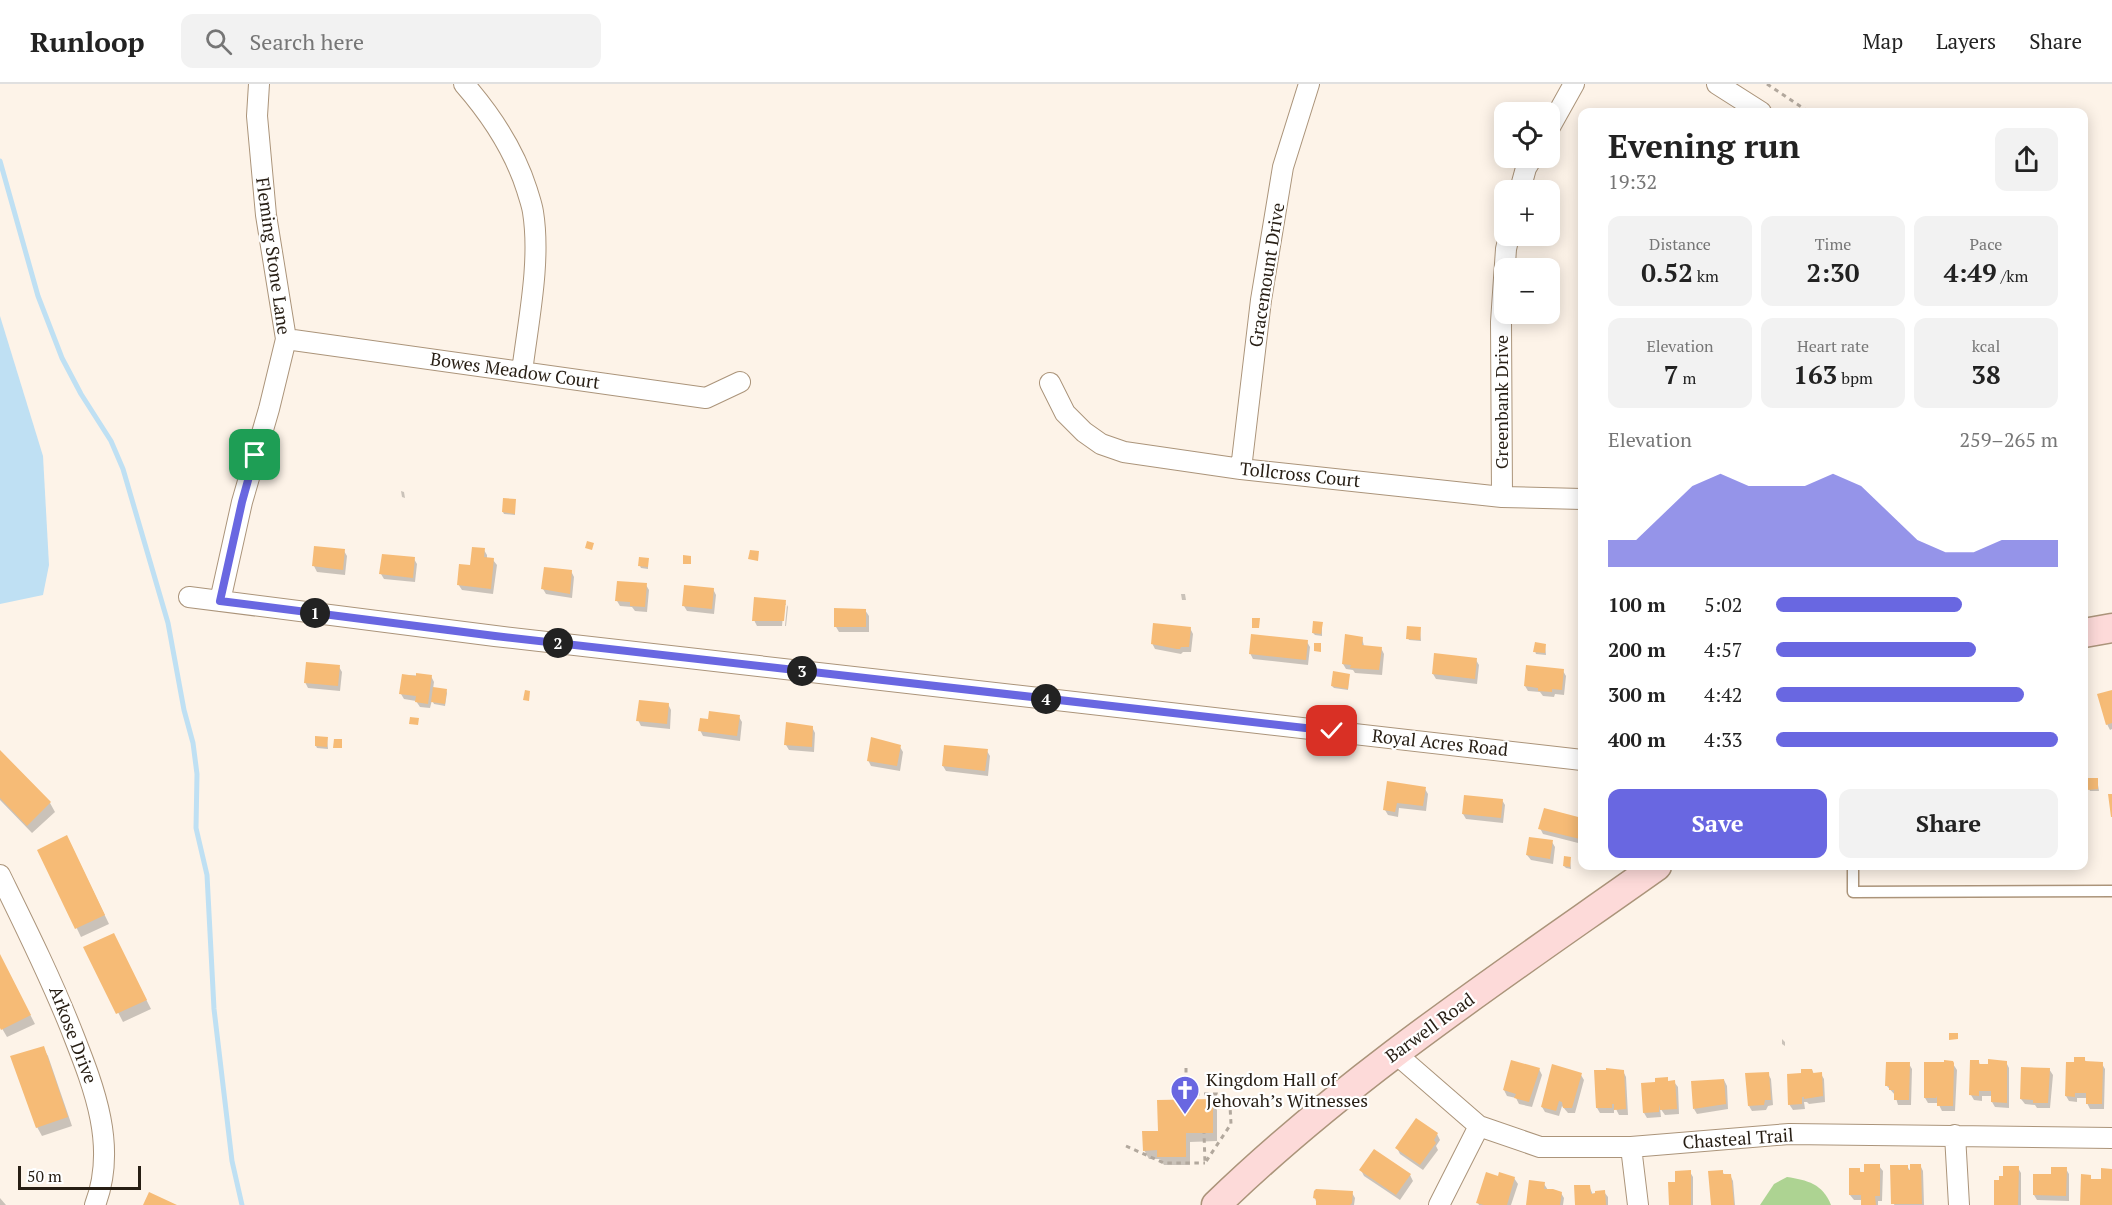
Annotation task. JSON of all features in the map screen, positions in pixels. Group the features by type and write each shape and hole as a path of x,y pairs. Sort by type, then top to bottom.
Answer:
{"street":[{"name":"Fleming Stone Lane","path":"220,601 242,502 286,339 266,215 257,116 259,84"},
{"path":"464,84 504,136 520,170 533,211 535,256 522,372"},
{"name":"Gracemount Drive","path":"1241,469 1261,300 1283,167 1309,84"},
{"path":"1560,109 1574,84"},
{"path":"1717,84 1755,108"},
{"name":"Greenbank Drive","path":"1502,497 1501,322 1507,246"},
{"name":"Bowes Meadow Court","path":"286,339 706,398 740,382"},
{"name":"Tollcross Court","path":"1050,383 1065,413 1084,432 1101,444 1124,452 1241,469 1502,497 1578,499"},
{"name":"Royal Acres Road","path":"189,597 495,636 1578,760"},
{"path":"2088,632 2112,628"},
{"name":"Barwell Road","path":"1216,1205 1253,1168 1395,1053 1651,870"},
{"name":"Arkose Drive","path":"0,876 52,983 93,1086 104,1141 104,1171 95,1205"},
{"name":"Chasteal Trail","path":"1395,1053 1479,1126 1540,1147 1631,1147 1789,1134 2112,1138"},
{"path":"1439,1205 1479,1126"},
{"path":"1955,1135 1959,1205"},
{"path":"1631,1147 1638,1205"}],"lane":[{"path":"1853,870 1853,892 2112,891"}],"path":[{"path":"1767,84 1803,108"},
{"path":"1186,1068 1186,1100"},
{"path":"1186,1094 1217,1094 1225,1097 1230,1106 1231,1124 1204,1163"},
{"path":"1204,1133 1204,1163"},
{"path":"1125,1146 1164,1163 1204,1163"}],"green space":[{"path":"1787,1177 1813,1184 1824,1192 1831,1205 1760,1205 1774,1184"}],"water":[{"path":"0,316 43,456 49,565 43,595 0,604"}],"building":[{"path":"503,498 516,499 515,514 502,512"},
{"path":"587,541 594,543 592,550 585,548"},
{"path":"314,546 345,549 343,570 312,566"},
{"path":"472,547 485,548 484,557 494,558 491,589 457,585 459,564 470,565"},
{"path":"750,550 759,551 758,561 748,559"},
{"path":"382,554 415,557 413,578 379,574"},
{"path":"683,555 691,556 691,564 683,564"},
{"path":"639,557 649,558 648,567 638,566"},
{"path":"544,567 572,570 570,594 541,589"},
{"path":"617,581 647,583 645,607 630,606 630,602 615,601"},
{"path":"684,585 714,588 712,609 682,606"},
{"path":"754,597 786,600 784,621 752,621"},
{"path":"834,608 866,609 866,627 834,627"},
{"path":"1252,618 1260,618 1259,628 1252,628"},
{"path":"1313,621 1323,622 1321,634 1312,633"},
{"path":"1153,623 1191,627 1189,647 1177,649 1151,644"},
{"path":"1407,626 1421,627 1420,640 1406,639"},
{"path":"1251,634 1308,640 1306,660 1249,654"},
{"path":"1345,634 1363,637 1362,645 1382,647 1379,670 1350,668 1351,665 1342,664"},
{"path":"1535,642 1546,644 1545,653 1533,652"},
{"path":"1314,643 1321,643 1321,652 1314,651"},
{"path":"1434,653 1477,658 1475,679 1432,674"},
{"path":"306,662 340,665 338,686 304,683"},
{"path":"1526,665 1564,669 1562,690 1538,691 1538,688 1524,686"},
{"path":"1333,671 1350,674 1348,689 1331,686"},
{"path":"416,673 432,675 428,704 415,702 416,696 399,694 402,674 416,676"},
{"path":"433,687 447,689 445,704 431,702"},
{"path":"525,690 530,691 529,701 523,700"},
{"path":"2112,690 2112,723 2106,725 2097,694"},
{"path":"639,700 669,703 667,724 636,721"},
{"path":"709,711 740,715 737,736 698,731 700,718 708,719"},
{"path":"410,717 419,718 418,725 409,724"},
{"path":"786,722 813,726 812,747 784,745"},
{"path":"315,736 328,737 327,747 315,746"},
{"path":"871,737 901,745 897,766 867,761"},
{"path":"334,739 342,739 342,748 333,748"},
{"path":"944,745 988,749 985,771 942,766"},
{"path":"0,750 51,802 27,826 0,798"},
{"path":"2088,778 2098,778 2098,789 2088,790"},
{"path":"1387,781 1426,787 1423,806 1397,803 1395,812 1383,810"},
{"path":"2108,794 2112,794 2112,817 2111,817"},
{"path":"1464,795 1503,799 1501,818 1462,814"},
{"path":"1544,808 1578,817 1578,839 1538,829"},
{"path":"67,835 105,915 75,929 37,850"},
{"path":"1529,837 1553,840 1550,859 1526,855"},
{"path":"1564,856 1571,857 1570,867 1563,866"},
{"path":"114,933 147,1000 116,1014 83,947"},
{"path":"0,954 31,1015 1,1030 0,1028"},
{"path":"1949,1033 1958,1033 1958,1039 1949,1040"},
{"path":"44,1046 68,1117 36,1128 10,1056"},
{"path":"2074,1057 2085,1057 2085,1061 2103,1062 2102,1104 2086,1104 2086,1093 2075,1093 2075,1097 2065,1096 2066,1062 2074,1062"},
{"path":"1988,1059 2007,1061 2007,1103 1991,1102 1991,1091 1979,1091 1979,1096 1969,1095 1970,1060 1979,1060 1979,1064 1988,1064"},
{"path":"1511,1060 1540,1068 1529,1102 1514,1098 1516,1094 1503,1090"},
{"path":"1944,1060 1954,1063 1953,1106 1937,1106 1937,1096 1936,1098 1924,1098 1924,1062 1944,1062"},
{"path":"1886,1062 1910,1062 1909,1100 1894,1100 1894,1090 1889,1090 1889,1086 1885,1086"},
{"path":"1552,1064 1582,1073 1572,1108 1563,1108 1562,1102 1559,1101 1556,1111 1541,1107"},
{"path":"2021,1067 2050,1068 2048,1103 2033,1103 2033,1100 2020,1099"},
{"path":"1606,1068 1624,1070 1626,1109 1614,1110 1614,1104 1612,1108 1596,1108 1594,1070 1606,1070"},
{"path":"1801,1069 1812,1069 1813,1073 1822,1072 1823,1096 1804,1099 1802,1097 1802,1104 1788,1105 1787,1074 1801,1073"},
{"path":"1769,1072 1771,1100 1765,1100 1764,1105 1748,1106 1745,1073"},
{"path":"1668,1077 1668,1081 1675,1080 1677,1109 1660,1110 1659,1104 1659,1112 1643,1113 1641,1083 1655,1082 1655,1078"},
{"path":"1724,1079 1726,1104 1693,1109 1691,1081"},
{"name":"Kingdom Hall of Jehovah’s Witnesses","path":"1213,1099 1213,1133 1186,1133 1186,1157 1157,1157 1157,1150 1143,1151 1142,1131 1158,1131 1157,1100"},
{"path":"1416,1118 1438,1133 1434,1140 1436,1143 1420,1165 1395,1148"},
{"path":"1374,1149 1411,1174 1396,1195 1359,1170"},
{"path":"1864,1164 1880,1164 1880,1196 1875,1196 1876,1205 1861,1205 1861,1195 1849,1195 1849,1168 1860,1168 1860,1172 1864,1172"},
{"path":"1910,1164 1921,1164 1922,1204 1891,1204 1890,1165 1908,1165 1908,1170 1910,1170"},
{"path":"2003,1166 2019,1166 2018,1205 1994,1205 1994,1180 1999,1180 1999,1176 2003,1176"},
{"path":"2051,1167 2067,1167 2066,1196 2033,1195 2033,1174 2051,1174"},
{"path":"2101,1168 2112,1169 2112,1205 2080,1205 2081,1174 2091,1175 2091,1179 2101,1179"},
{"path":"1691,1170 1691,1205 1669,1205 1668,1182 1675,1182 1675,1171"},
{"path":"1723,1170 1723,1174 1731,1174 1734,1205 1711,1205 1708,1171"},
{"path":"1486,1172 1498,1176 1499,1172 1515,1177 1507,1205 1476,1203"},
{"path":"1529,1180 1545,1182 1544,1189 1562,1192 1560,1205 1526,1205"},
{"path":"1574,1185 1590,1185 1591,1194 1605,1190 1606,1205 1575,1205"},
{"path":"1316,1189 1353,1191 1352,1203 1350,1205 1316,1205 1316,1199 1313,1198"},
{"path":"149,1192 177,1205 143,1205"}],"waterway":[{"path":"0,161 38,296 62,358 81,394 111,441 123,469 168,623 184,710 193,743 197,774 196,828 207,875 214,1009 232,1161 242,1205"}],"place":[{"name":"Kingdom Hall of Jehovah’s Witnesses","path":"1185,1116"}],"route":[{"path":"255,455 229,555 220,601 495,636 1332,731"}]}
